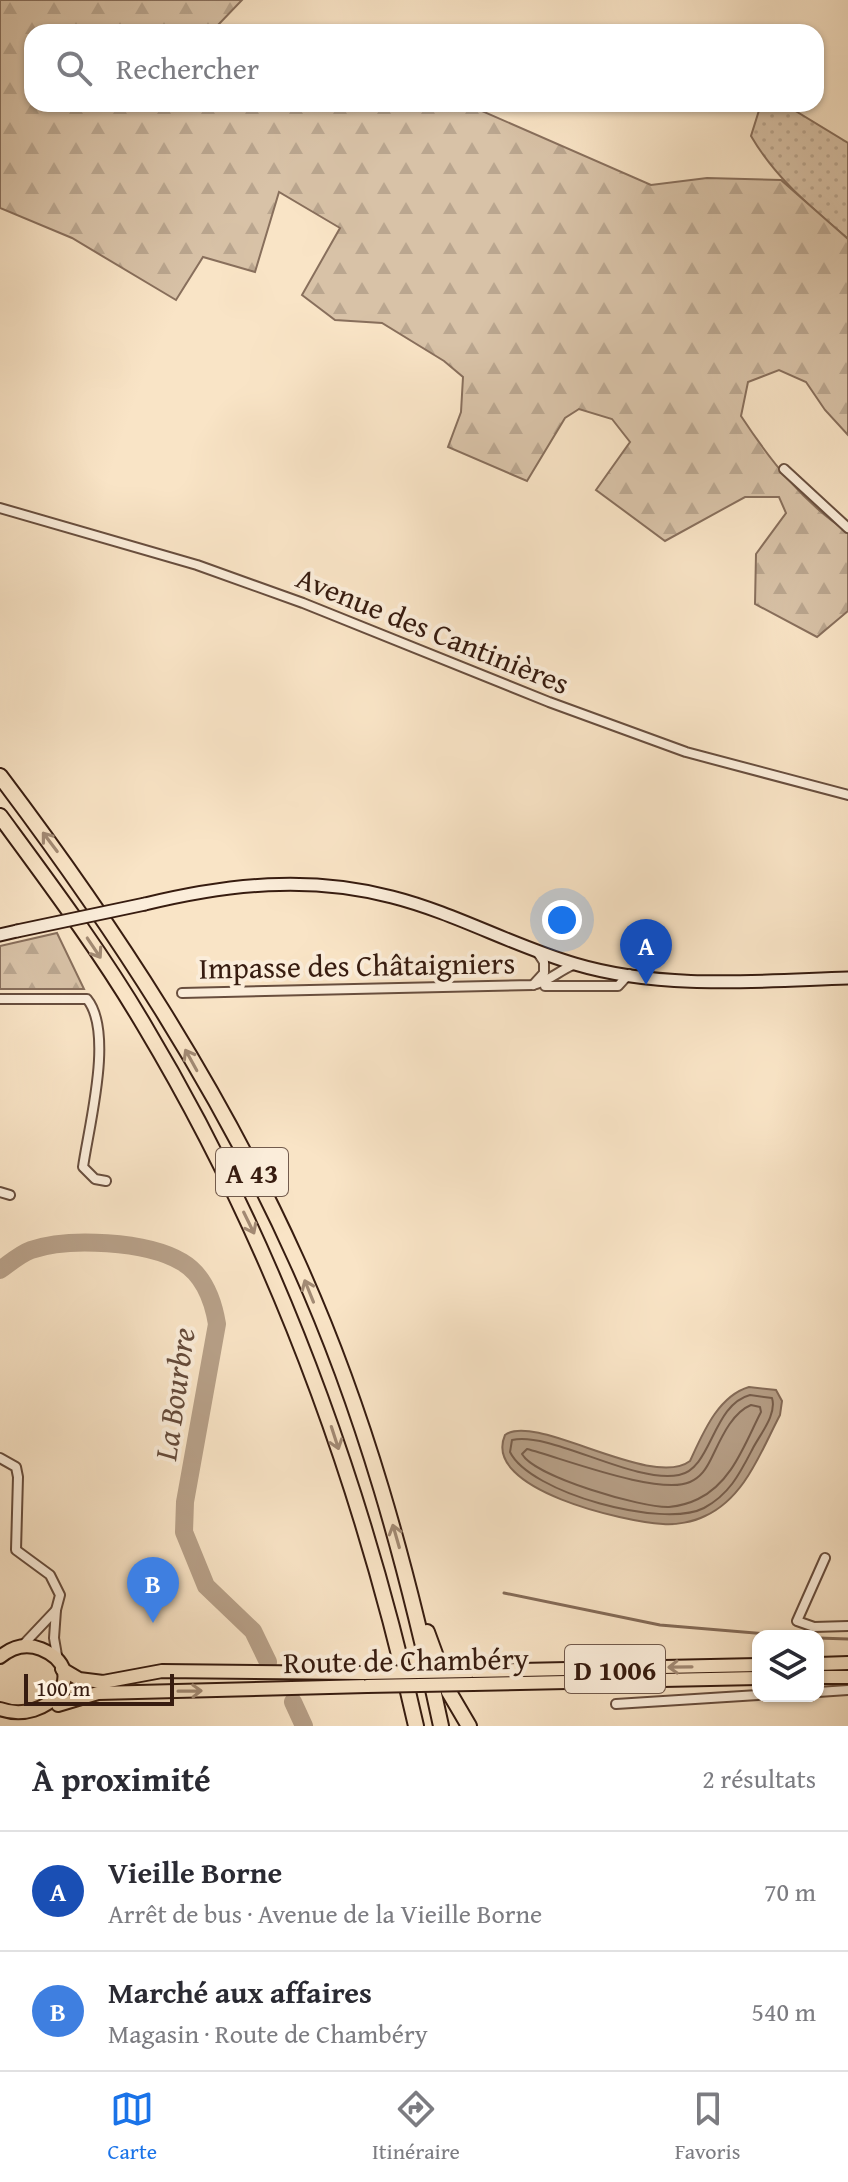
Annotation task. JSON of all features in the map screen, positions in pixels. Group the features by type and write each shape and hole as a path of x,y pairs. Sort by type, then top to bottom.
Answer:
{"highway":[{"name":"A 43","path":"0,776 77,879 163,1010 234,1135 297,1260 367,1445 417,1611 441,1726"},
{"name":"A 43","path":"0,816 55,890 144,1024 210,1143 271,1267 325,1406 357,1505 411,1704 414,1726"},
{"path":"417,1611 437,1653 449,1692 469,1726"}],"main road":[{"path":"0,935 207,889 258,883 324,885 391,896 575,964 629,974 679,981 848,978"},
{"path":"0,1657 22,1646"},
{"name":"Route de Chambéry","path":"22,1646 36,1646 79,1679 103,1682 162,1671 364,1673 472,1678 752,1678"},
{"path":"824,1664 848,1663"},
{"path":"58,1705 63,1694 60,1665"},
{"name":"Route de Chambéry","path":"29,1723 47,1715 58,1705 98,1693 367,1686 752,1665"},
{"path":"824,1677 848,1677"},
{"path":"4,1716 29,1723"}],"street":[{"path":"784,469 848,528"},
{"name":"Avenue des Cantinières","path":"0,508 197,565 732,767 848,795"},
{"name":"Impasse des Châtaigniers","path":"533,985 544,973 544,962 534,947"},
{"name":"Impasse des Châtaigniers","path":"182,993 533,985 551,981 561,970 575,964"},
{"path":"533,985 618,986 629,974"},
{"path":"0,999 87,999 97,1011 100,1041 83,1167 95,1179 106,1181"},
{"path":"0,1192 10,1195"},
{"path":"0,1458 16,1467 18,1477 16,1550 50,1575 60,1595 54,1638 60,1665"},
{"path":"825,1558 797,1621 814,1627 848,1626"},
{"path":"22,1646 56,1610"},
{"path":"824,1692 848,1690"},
{"path":"616,1704 752,1695"}],"green space":[{"path":"0,0 242,0 219,24 24,24 24,112 484,112 651,185 707,178 781,180 848,239 848,435 825,410 806,382 779,370 748,382 741,416 788,480 816,508 848,532 848,611 817,637 755,604 756,554 786,513 779,497 745,497 665,541 596,490 630,442 612,419 579,409 565,418 527,481 448,447 461,412 463,377 444,361 382,323 335,320 302,295 340,228 279,192 255,272 203,257 176,300 72,238 0,208"},
{"path":"758,112 797,112 848,143 848,239 795,192 751,136"},
{"path":"57,933 84,989 0,989 0,946"}],"water":[{"path":"749,1387 776,1390 782,1401 780,1415 750,1472 731,1498 705,1516 690,1521 668,1524 645,1522 561,1499 535,1487 514,1472 503,1455 505,1435 520,1431 541,1433 649,1466 672,1467 690,1461 720,1407"}],"waterway":[{"name":"La Bourbre","path":"0,1270 19,1256 47,1246 107,1243 167,1255 190,1267 202,1281 217,1324 185,1502 184,1532 206,1586 253,1631 268,1662"},
{"path":"504,1593 660,1625 752,1633"},
{"path":"824,1638 848,1639"},
{"name":"La Bourbre","path":"293,1702 304,1726"}],"place":[{"name":"Vieille Borne","path":"646,985"},
{"name":"Marché aux affaires","path":"153,1623"}]}
